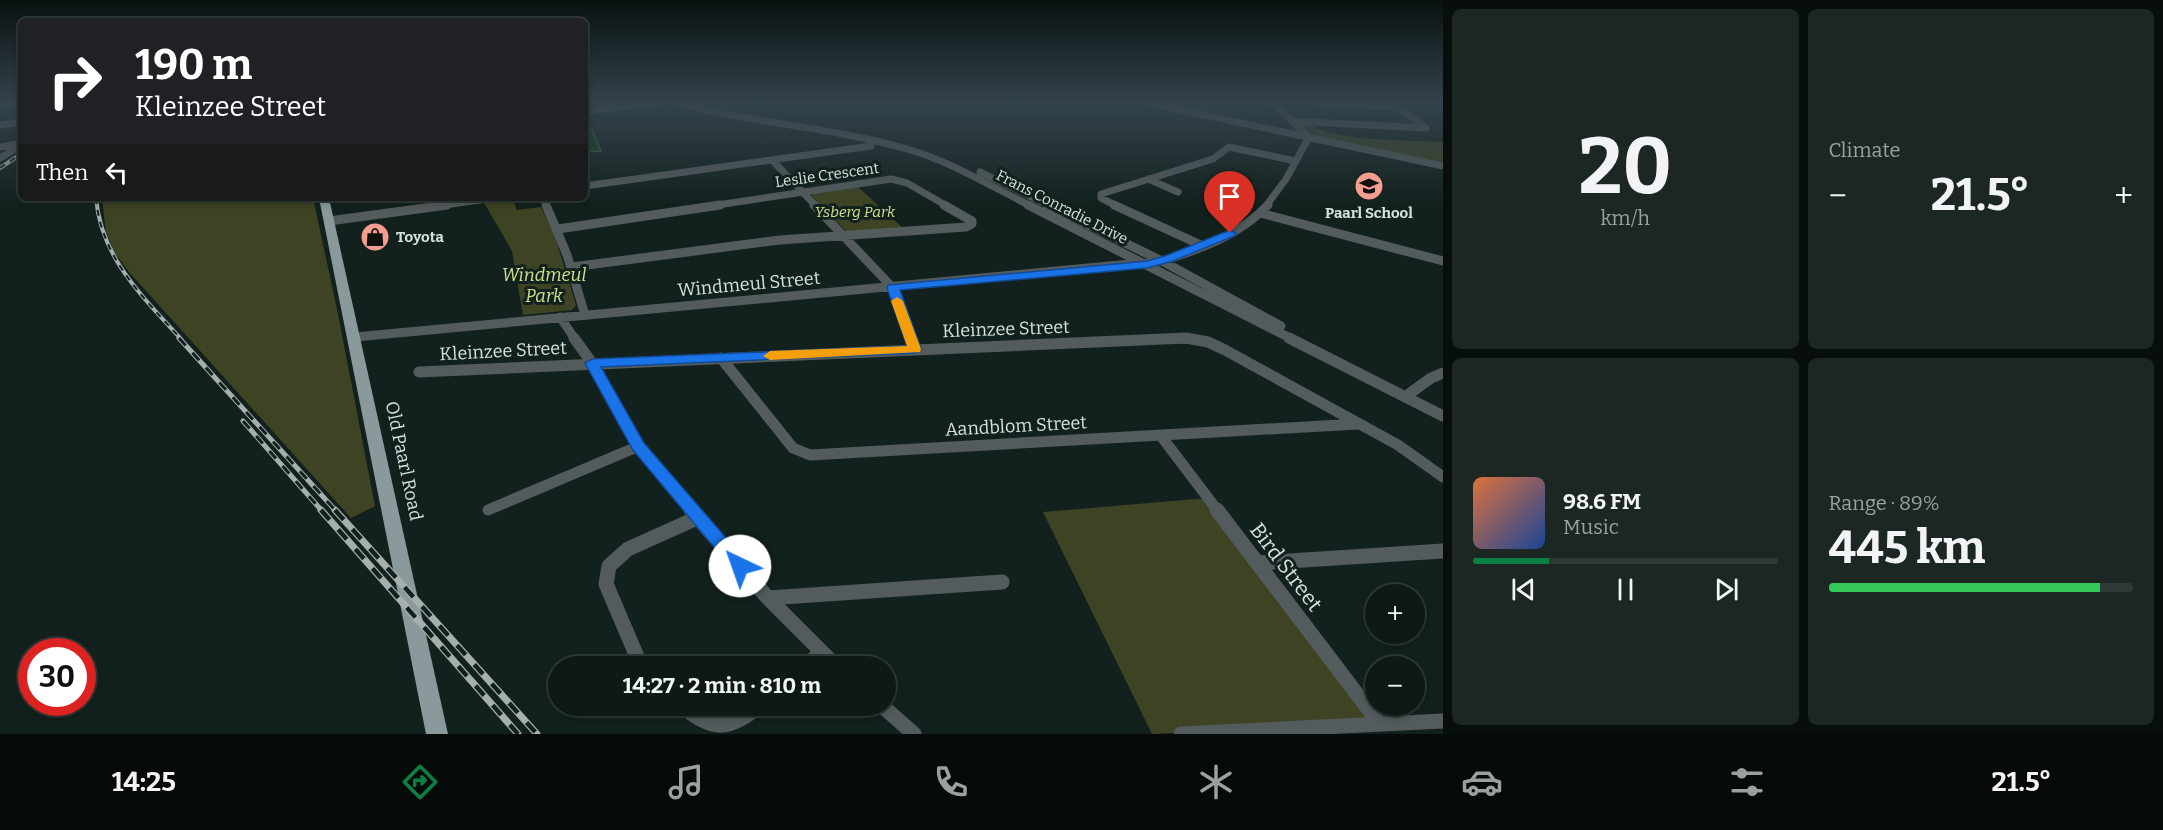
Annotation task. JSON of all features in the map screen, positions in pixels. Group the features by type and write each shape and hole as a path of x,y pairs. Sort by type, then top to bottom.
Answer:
{"main road":[{"name":"Old Paarl Road","path":"325,201 437,734"}],"street":[{"name":"Frans Conradie Drive","path":"850,137 884,143 924,154 1408,395 1443,410"},
{"name":"Frans Conradie Drive","path":"882,137 939,153 1162,261 1443,416"},
{"name":"Windmeul Street","path":"355,337 1162,261 1203,246 1248,224 1271,201 1309,137"},
{"path":"1310,137 1443,166"},
{"path":"0,147 18,142"},
{"path":"0,159 18,144"},
{"path":"588,186 871,146"},
{"path":"1203,246 1100,196 1104,192 1213,159 1229,147 1296,161"},
{"path":"772,160 893,288 915,349"},
{"path":"1148,179 1178,192"},
{"name":"Leslie Crescent","path":"558,229 895,180 934,198 973,223 966,227 771,241 572,267"},
{"path":"329,221 452,201"},
{"path":"544,201 572,267 585,315"},
{"path":"1260,213 1443,261"},
{"path":"560,317 592,363 639,446 697,518 768,598 824,656"},
{"name":"Kleinzee Street","path":"419,372 1186,338 1200,340 1225,350 1412,453 1443,477"},
{"name":"Aandblom Street","path":"721,358 793,448 810,455 1358,424"},
{"path":"1408,395 1431,378 1443,373"},
{"name":"Bird Street","path":"1161,436 1379,723"},
{"path":"488,510 639,446"},
{"path":"637,656 606,584 606,573 612,561 628,550 697,518"},
{"path":"1257,563 1443,551"},
{"path":"768,598 1002,582"},
{"path":"817,656 820,653"},
{"path":"692,716 713,730 725,731 738,726 749,716"},
{"path":"894,716 914,734"},
{"path":"1181,734 1443,721"}],"green space":[{"path":"1318,137 1443,142 1443,164"},
{"name":"Ysberg Park","path":"857,186 905,230 847,232 812,196"},
{"path":"102,201 314,201 375,506 351,518 129,272 115,253 106,232"},
{"name":"Windmeul Park","path":"483,201 513,201 517,210 541,207 554,234 576,305 572,310 523,315 512,251"},
{"path":"1208,498 1365,705 1365,716 1374,716 1379,723 1152,734 1043,512"}],"building":[{"path":"588,137 595,137 601,151 588,152"}],"railway":[{"path":"0,168 18,156"},
{"path":"97,201 106,239 115,258 139,292 181,339"},
{"path":"179,338 336,511"},
{"path":"243,421 322,511"},
{"path":"321,510 518,734"},
{"path":"335,510 537,734"}],"slow traffic":[{"path":"770,356 915,349 897,301"}],"place":[{"name":"Paarl School","path":"1369,186"},
{"name":"Toyota","path":"375,237"}],"route":[{"path":"740,566 697,518 639,446 592,363 915,349 893,288 1147,264 1169,259 1230,233"}]}
